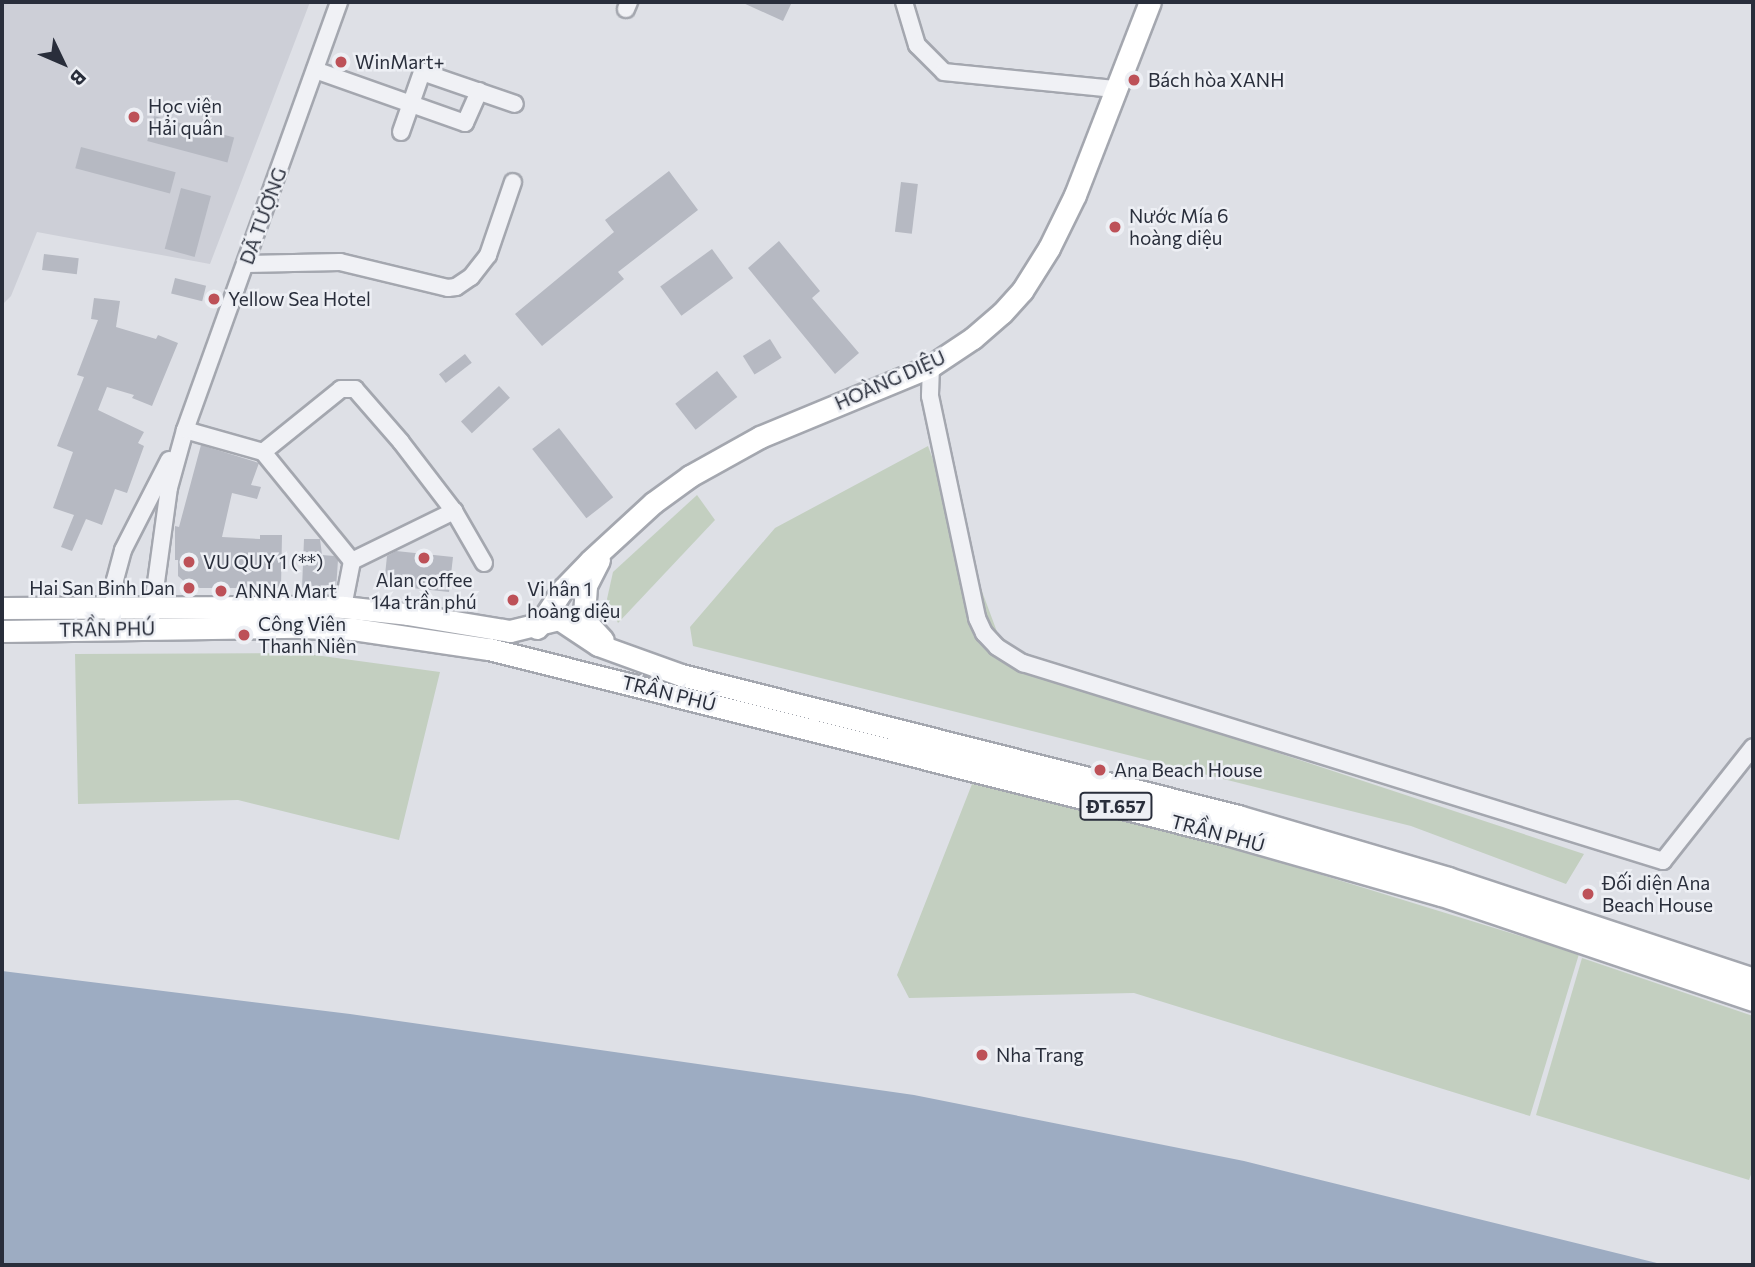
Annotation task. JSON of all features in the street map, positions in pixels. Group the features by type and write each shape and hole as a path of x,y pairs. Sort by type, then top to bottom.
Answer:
{"main road":[{"name":"HOÀNG DIỆU","path":"538,625 563,589 653,503 728,453 930,366 989,325 1022,291 1049,248 1075,195 1150,2"},
{"name":"HOÀNG DIỆU","path":"572,627 571,612 581,585 608,547"},
{"path":"608,547 586,586 584,613 596,635 620,653"},
{"path":"491,629 531,614 563,589"},
{"name":"TRẦN PHÚ","path":"2,608 343,607 407,614 491,629 525,630 538,625"},
{"name":"ĐT.657","path":"538,625 552,619 572,627"},
{"path":"538,625 533,633 531,646 549,664 567,660 576,649 572,627"},
{"name":"TRẦN PHÚ","path":"572,627 585,639 681,675 1238,816 1448,878 1676,963 1753,1000"},
{"name":"TRẦN PHÚ","path":"2,631 151,628 353,629 489,649 1230,835 1676,963 1753,979"}],"street":[{"name":"DÃ TƯỢNG","path":"151,628 151,606 169,488 185,430 247,264 339,2"},
{"path":"904,2 918,45 944,72 1114,89"},
{"path":"315,70 465,123 479,91"},
{"path":"401,132 422,72 516,104"},
{"path":"247,264 340,262 448,288 456,287 471,277 488,255 513,182"},
{"path":"930,366 930,396 977,618 984,634 1008,656 1050,672 1662,861 1753,747"},
{"path":"263,452 348,387 355,389 401,442 454,511 484,563"},
{"name":"DÃ TƯỢNG","path":"114,629 112,606 123,550 185,430"},
{"path":"185,430 263,452 352,561"},
{"path":"352,561 454,511"},
{"path":"343,607 352,561"}],"shaded area":[{"name":"Học viện Hải quân","path":"2,2 310,2 210,264 37,232 11,296 2,305"}],"green space":[{"path":"928,446 1009,664 1584,854 1566,884 1411,826 693,646 690,627 775,528"},
{"path":"697,495 715,520 618,623 607,599 613,572"},
{"path":"300,653 440,672 399,840 238,800 78,804 75,654"},
{"path":"972,784 1202,838 1579,954 1530,1116 1134,993 909,998 897,975"},
{"path":"1582,958 1753,1016 1753,1169 1749,1180 1536,1115"}],"water":[{"path":"2,971 350,1014 914,1095 1244,1161 1665,1265 2,1265"}],"building":[{"path":"741,2 792,2 783,21"},
{"path":"154,116 234,137 227,163 147,141"},
{"path":"81,147 176,172 170,194 75,168"},
{"path":"669,171 698,210 618,272 624,279 542,346 515,314 614,232 605,220"},
{"path":"901,182 918,184 912,234 895,232"},
{"path":"181,188 211,196 195,257 165,249"},
{"path":"779,241 820,291 812,298 859,353 835,374 748,268"},
{"path":"712,249 733,278 681,316 660,287"},
{"path":"44,254 79,258 77,274 42,270"},
{"path":"175,278 206,286 202,301 171,294"},
{"path":"94,298 120,301 116,327 156,339 158,335 178,343 152,406 132,398 134,395 107,387 98,410 144,432 138,443 144,446 127,493 115,489 102,525 86,519 72,551 61,547 74,515 53,508 73,452 57,446 84,377 77,375 98,320 91,319"},
{"path":"770,339 782,358 755,375 743,356"},
{"path":"465,354 472,363 446,383 439,374"},
{"path":"717,371 737,397 696,430 675,404"},
{"path":"499,386 510,398 472,433 461,421"},
{"path":"559,428 613,497 586,518 532,449"},
{"path":"201,445 259,463 251,485 261,487 257,499 232,493 222,537 260,539 260,535 282,535 281,588 200,588 188,585 178,576 175,526 179,527"},
{"path":"304,539 320,539 322,555 334,556 338,560 336,589 302,588"},
{"path":"396,551 453,557 449,592 384,585 387,556"}],"place":[{"name":"WinMart+","path":"341,62"},
{"name":"Bách hòa XANH","path":"1134,80"},
{"name":"Học viện Hải quân","path":"134,117"},
{"name":"Nước Mía 6 hoàng diệu","path":"1115,227"},
{"name":"Yellow Sea Hotel","path":"214,299"},
{"name":"Alan coffee 14a trần phú","path":"424,558"},
{"name":"VU QUY 1 (**)","path":"189,562"},
{"name":"Hai San Binh Dan","path":"189,588"},
{"name":"ANNA Mart","path":"221,591"},
{"name":"Vi hân 1 hoàng diệu","path":"513,600"},
{"name":"Công Viên Thanh Niên","path":"244,635"},
{"name":"Ana Beach House","path":"1100,770"},
{"name":"Đối diện Ana Beach House","path":"1588,894"},
{"name":"Nha Trang","path":"982,1055"}]}
